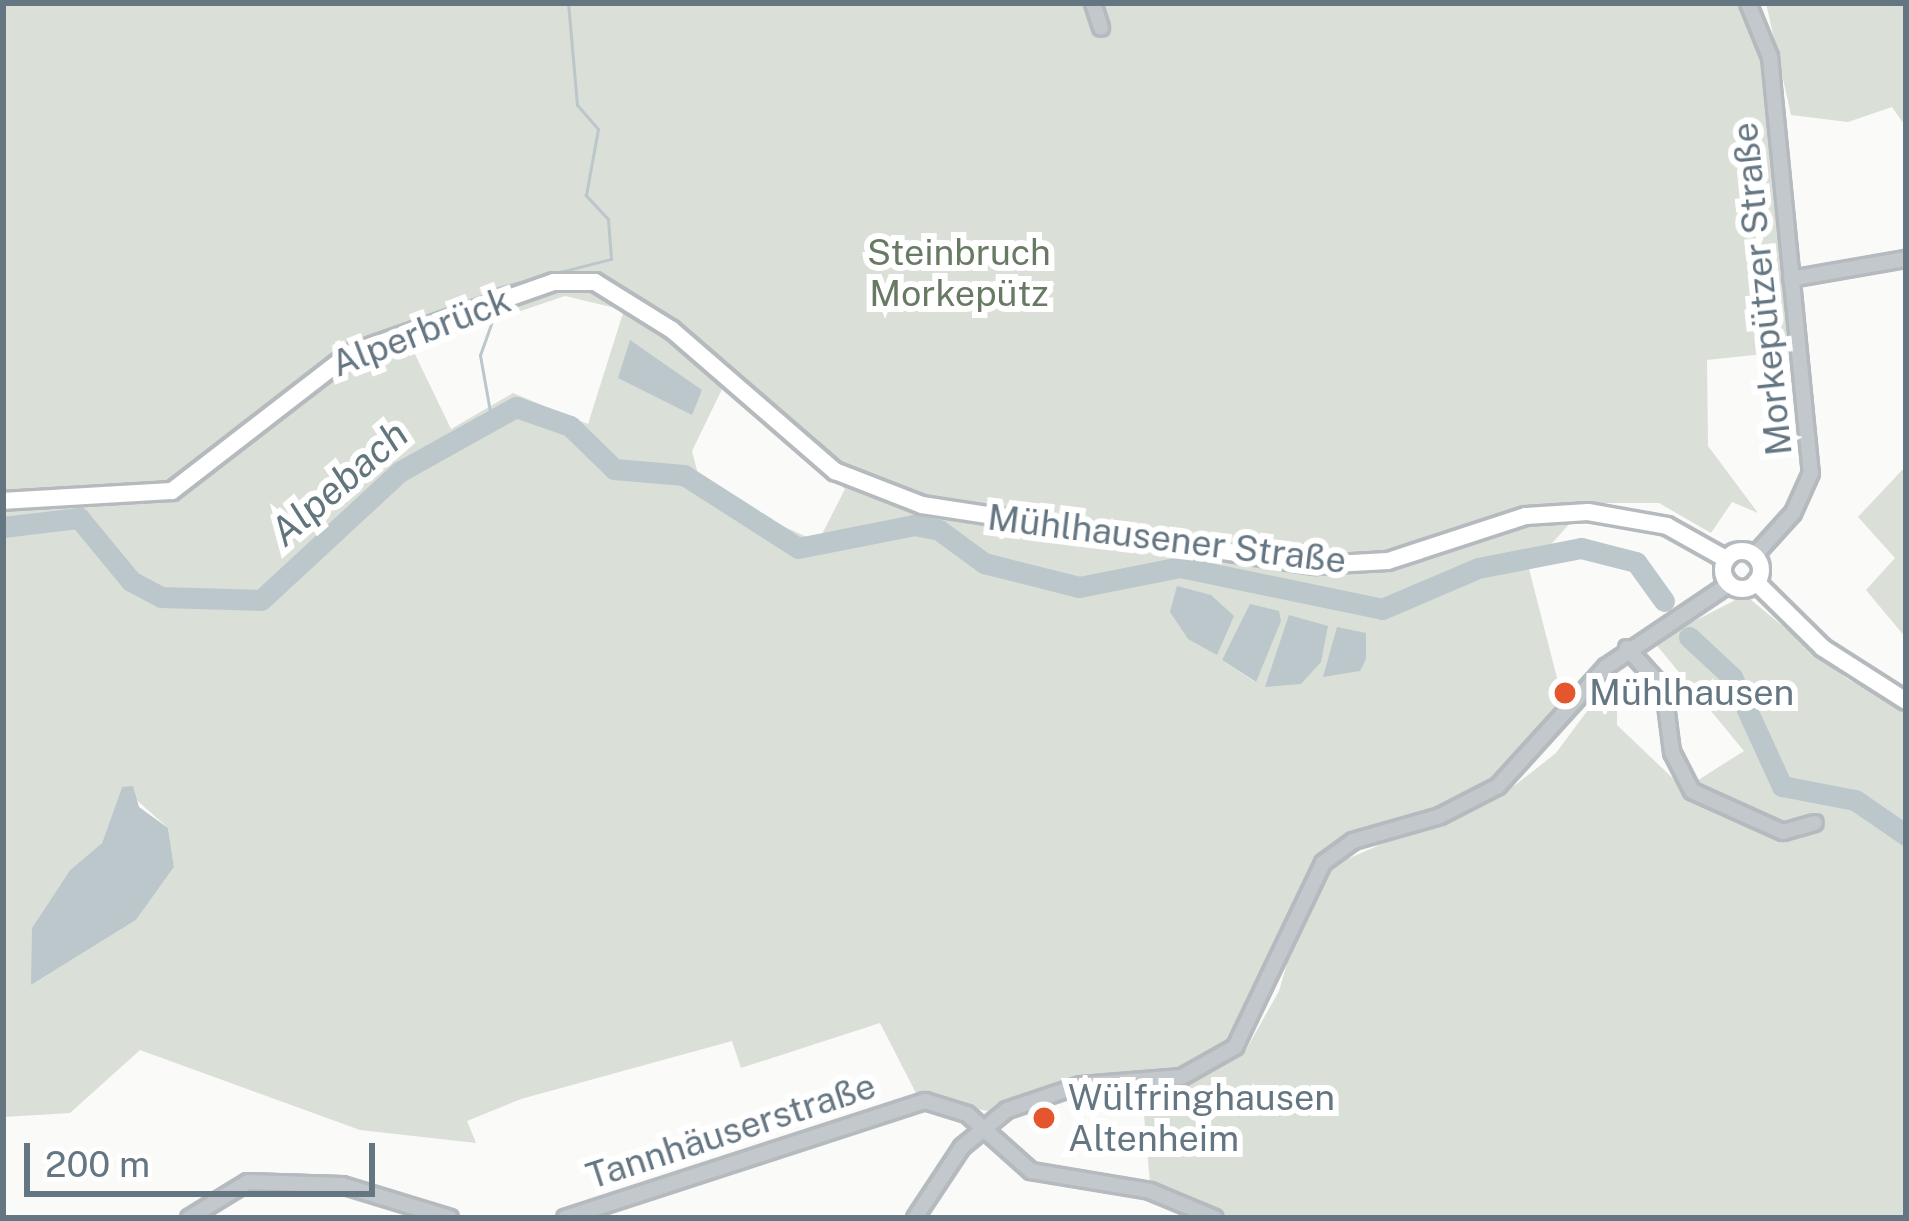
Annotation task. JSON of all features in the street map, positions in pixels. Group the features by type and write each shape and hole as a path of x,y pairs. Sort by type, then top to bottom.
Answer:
{"main road":[{"name":"Alperbrück","path":"3,501 172,491 350,354 554,282 622,293 711,363"},
{"name":"Mühlhausener Straße","path":"711,363 835,471 876,493 965,513 1316,565 1388,561 1526,516 1588,512 1651,520 1726,559"},
{"path":"1756,582 1729,584 1726,559 1754,556 1756,582 1823,648 1906,701"}],"street":[{"path":"1093,3 1101,28"},
{"name":"Morkepützer Straße","path":"1748,3 1768,42 1811,473 1793,513 1754,556"},
{"path":"1791,279 1906,260"},
{"path":"915,1218 978,1129 1048,1093 1182,1077 1235,1047 1323,863 1353,841 1440,816 1498,786 1628,648 1729,584"},
{"path":"1628,648 1664,689 1672,752 1692,791 1783,832 1815,823"},
{"name":"Tannhäuserstraße","path":"566,1218 925,1101 967,1114 978,1129 1031,1171 1150,1191 1215,1218"},
{"path":"189,1218 248,1182 342,1185 450,1218"}],"green space":[{"name":"Steinbruch Morkepütz","path":"3,3 1740,3 1762,48 1793,351 1707,360 1708,446 1758,513 1732,502 1711,533 1659,503 1588,503 1529,569 1565,709 1510,772 1474,794 1372,827 1319,861 1233,1042 1182,1071 1074,1080 987,1111 918,1097 880,1023 741,1068 732,1041 521,1099 467,1121 476,1143 360,1130 140,1050 70,1113 3,1117","holes":["565,296 624,310 588,424 513,393 451,429 412,348","722,389 845,489 818,542 702,489 692,451","1279,612 1255,682 1222,660 1236,634","122,787 168,828 174,867 136,920 31,985 38,919 70,870 102,843"]},
{"path":"1766,3 1906,3 1906,127 1892,107 1848,122 1791,115"},
{"path":"1906,466 1906,638 1866,590 1895,558 1858,517"},
{"path":"1745,595 1846,678 1906,711 1906,1218 1222,1218 1150,1183 1142,1092 1187,1086 1247,1048 1279,991 1304,905 1336,864 1514,786 1556,753 1617,671 1617,725 1684,789 1744,751 1654,642"}],"shaded area":[{"path":"630,340 702,390 692,415 618,378"},
{"path":"1177,586 1211,595 1234,616 1217,655 1188,639 1170,612"},
{"path":"1250,604 1279,611 1281,621 1256,682 1222,660"},
{"path":"1289,615 1328,626 1321,662 1301,684 1265,687"},
{"path":"1337,627 1366,633 1366,659 1360,671 1323,677"},
{"path":"133,786 139,807 168,828 174,867 136,920 31,985 32,928 70,870 102,843 122,787"}],"waterway":[{"path":"497,288 611,259 608,219 586,195 598,129 577,105 568,3"},
{"path":"1896,251 1906,251"},
{"path":"491,417 480,355 496,310"},
{"path":"1760,350 1772,324"},
{"name":"Alpebach","path":"3,527 79,518 131,581 161,597 261,600 399,472 516,407 570,426 614,469 684,475 798,548 914,525 939,530 984,563 1079,587 1180,567 1382,609 1478,568 1581,548 1636,562 1664,601"},
{"name":"Alpebach","path":"1689,637 1732,677 1782,786 1855,800 1906,835"}],"place":[{"name":"Mühlhausen","path":"1565,693"},
{"name":"Wülfringhausen Altenheim","path":"1044,1118"}]}
